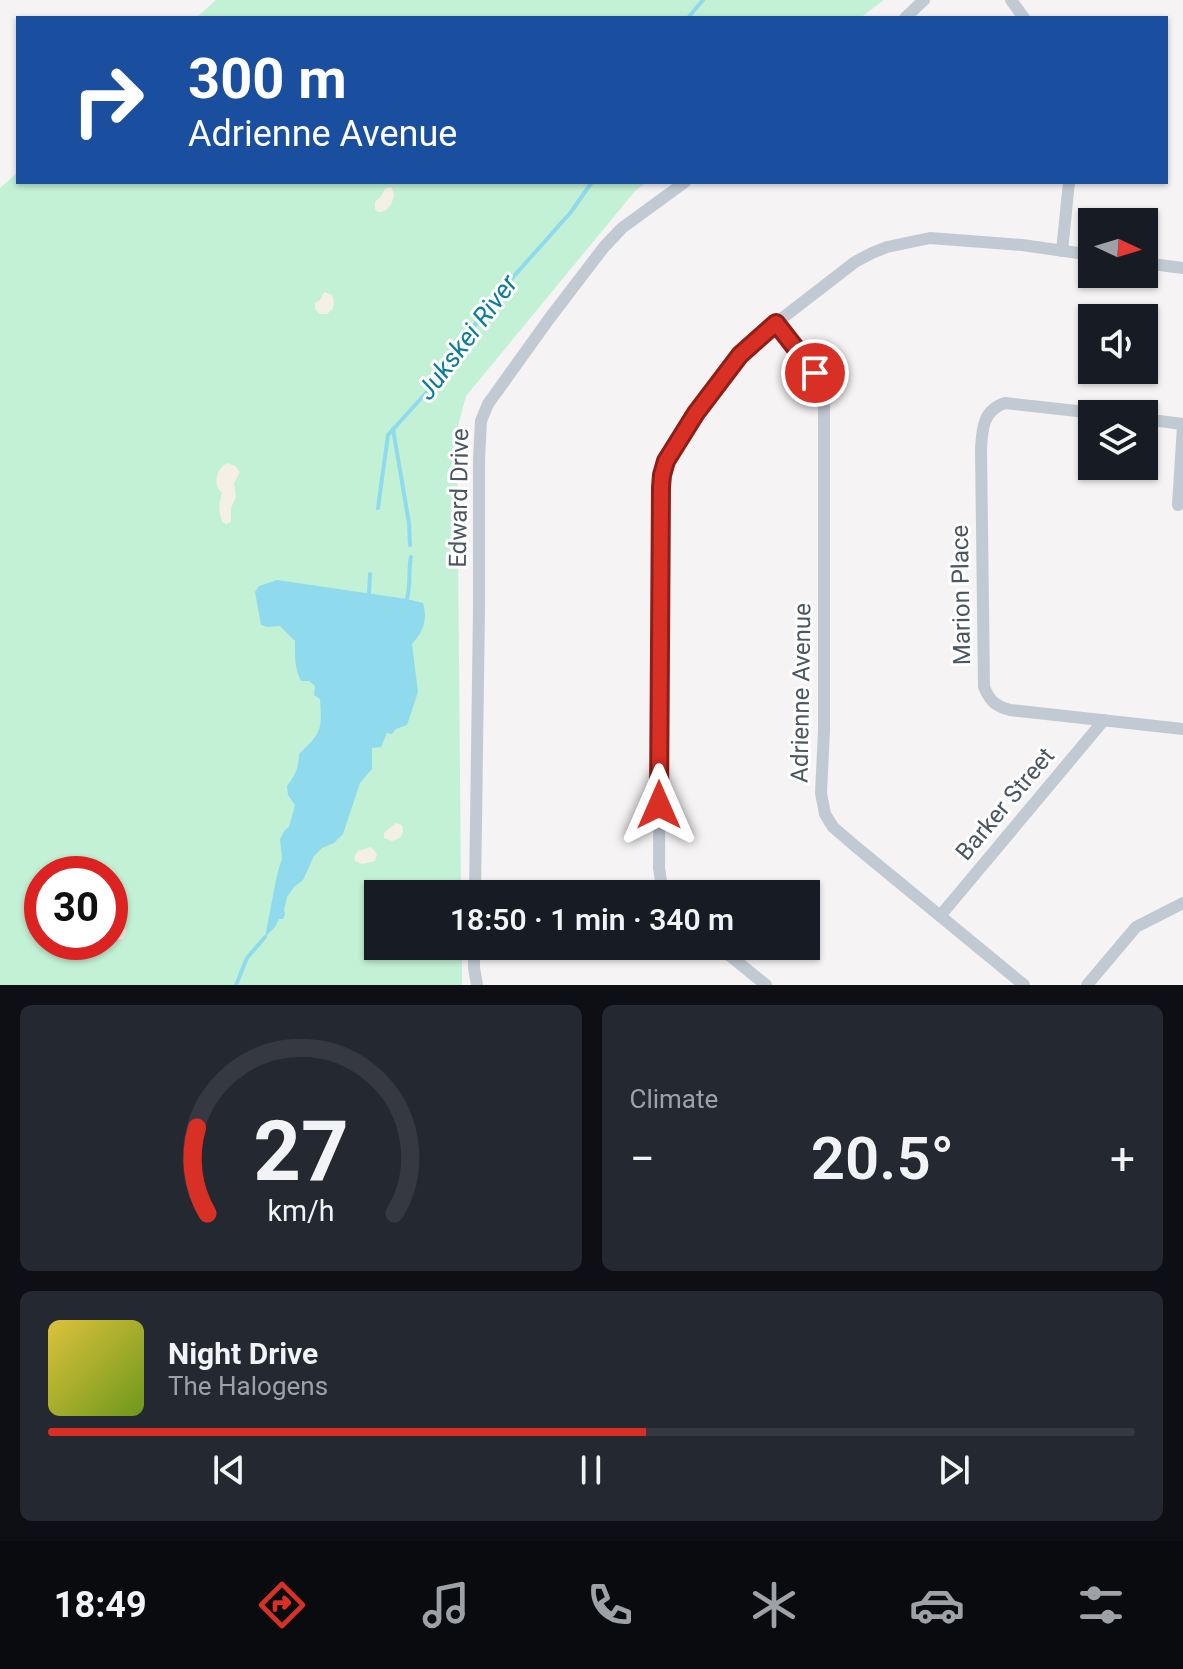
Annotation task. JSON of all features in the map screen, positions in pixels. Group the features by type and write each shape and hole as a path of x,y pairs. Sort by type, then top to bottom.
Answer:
{"street":[{"path":"907,16 924,0"},
{"name":"Edward Drive","path":"475,880 481,421 488,404 604,247 622,228 682,184"},
{"path":"1062,251 1069,184"},
{"path":"661,880 662,475 680,436 740,355 855,262 887,247 930,238 948,238 1078,253"},
{"path":"1158,265 1183,268"},
{"name":"Adrienne Avenue","path":"776,323 815,373 824,401 824,731 821,793 825,814 844,837 1024,985"},
{"name":"Marion Place","path":"1078,411 999,404 987,415 982,427 984,687 996,706 1010,710 1183,729"},
{"path":"1158,421 1183,425 1178,505"},
{"name":"Barker Street","path":"940,916 1104,720"},
{"path":"1087,985 1136,927 1183,903"},
{"path":"474,960 477,985"},
{"path":"735,960 766,985"}],"green space":[{"path":"216,0 884,0 863,16 198,16"},
{"path":"16,174 16,184 644,184 635,191 466,396 457,430 461,880 364,880 364,960 462,960 462,985 0,985 0,188"}],"sand":[{"path":"391,187 394,194 391,204 385,211 378,212 375,202 385,189"},
{"path":"324,292 332,295 333,309 327,314 320,314 315,309 315,303"},
{"path":"227,463 240,472 234,483 236,497 231,508 231,522 226,524 221,518 219,505 222,493 216,482 220,470"},
{"path":"396,823 402,825 400,838 392,841 384,838 384,833"},
{"path":"371,847 377,854 375,861 362,864 355,861 358,851"}],"water":[{"path":"277,580 423,603 425,620 412,644 418,692 407,725 392,734 387,733 381,747 372,748 372,769 360,783 343,834 314,856 303,880 287,897 283,919 279,919 265,937 282,858 280,839 289,827 295,805 288,795 287,786 296,771 299,754 319,730 321,718 320,699 314,695 315,686 309,681 301,681 299,676 295,641 280,626 261,625 255,592 259,586"}],"waterway":[{"name":"Jukskei River","path":"690,16 703,0"},
{"name":"Jukskei River","path":"378,508 388,435 436,382 490,303 571,212 591,184"},
{"path":"393,429 410,545"},
{"path":"407,599 411,557"},
{"path":"369,593 370,574"},
{"path":"236,985 247,958 265,937"}],"route":[{"path":"659,805 661,487 666,461 680,436 740,355 776,323 815,373"}]}
